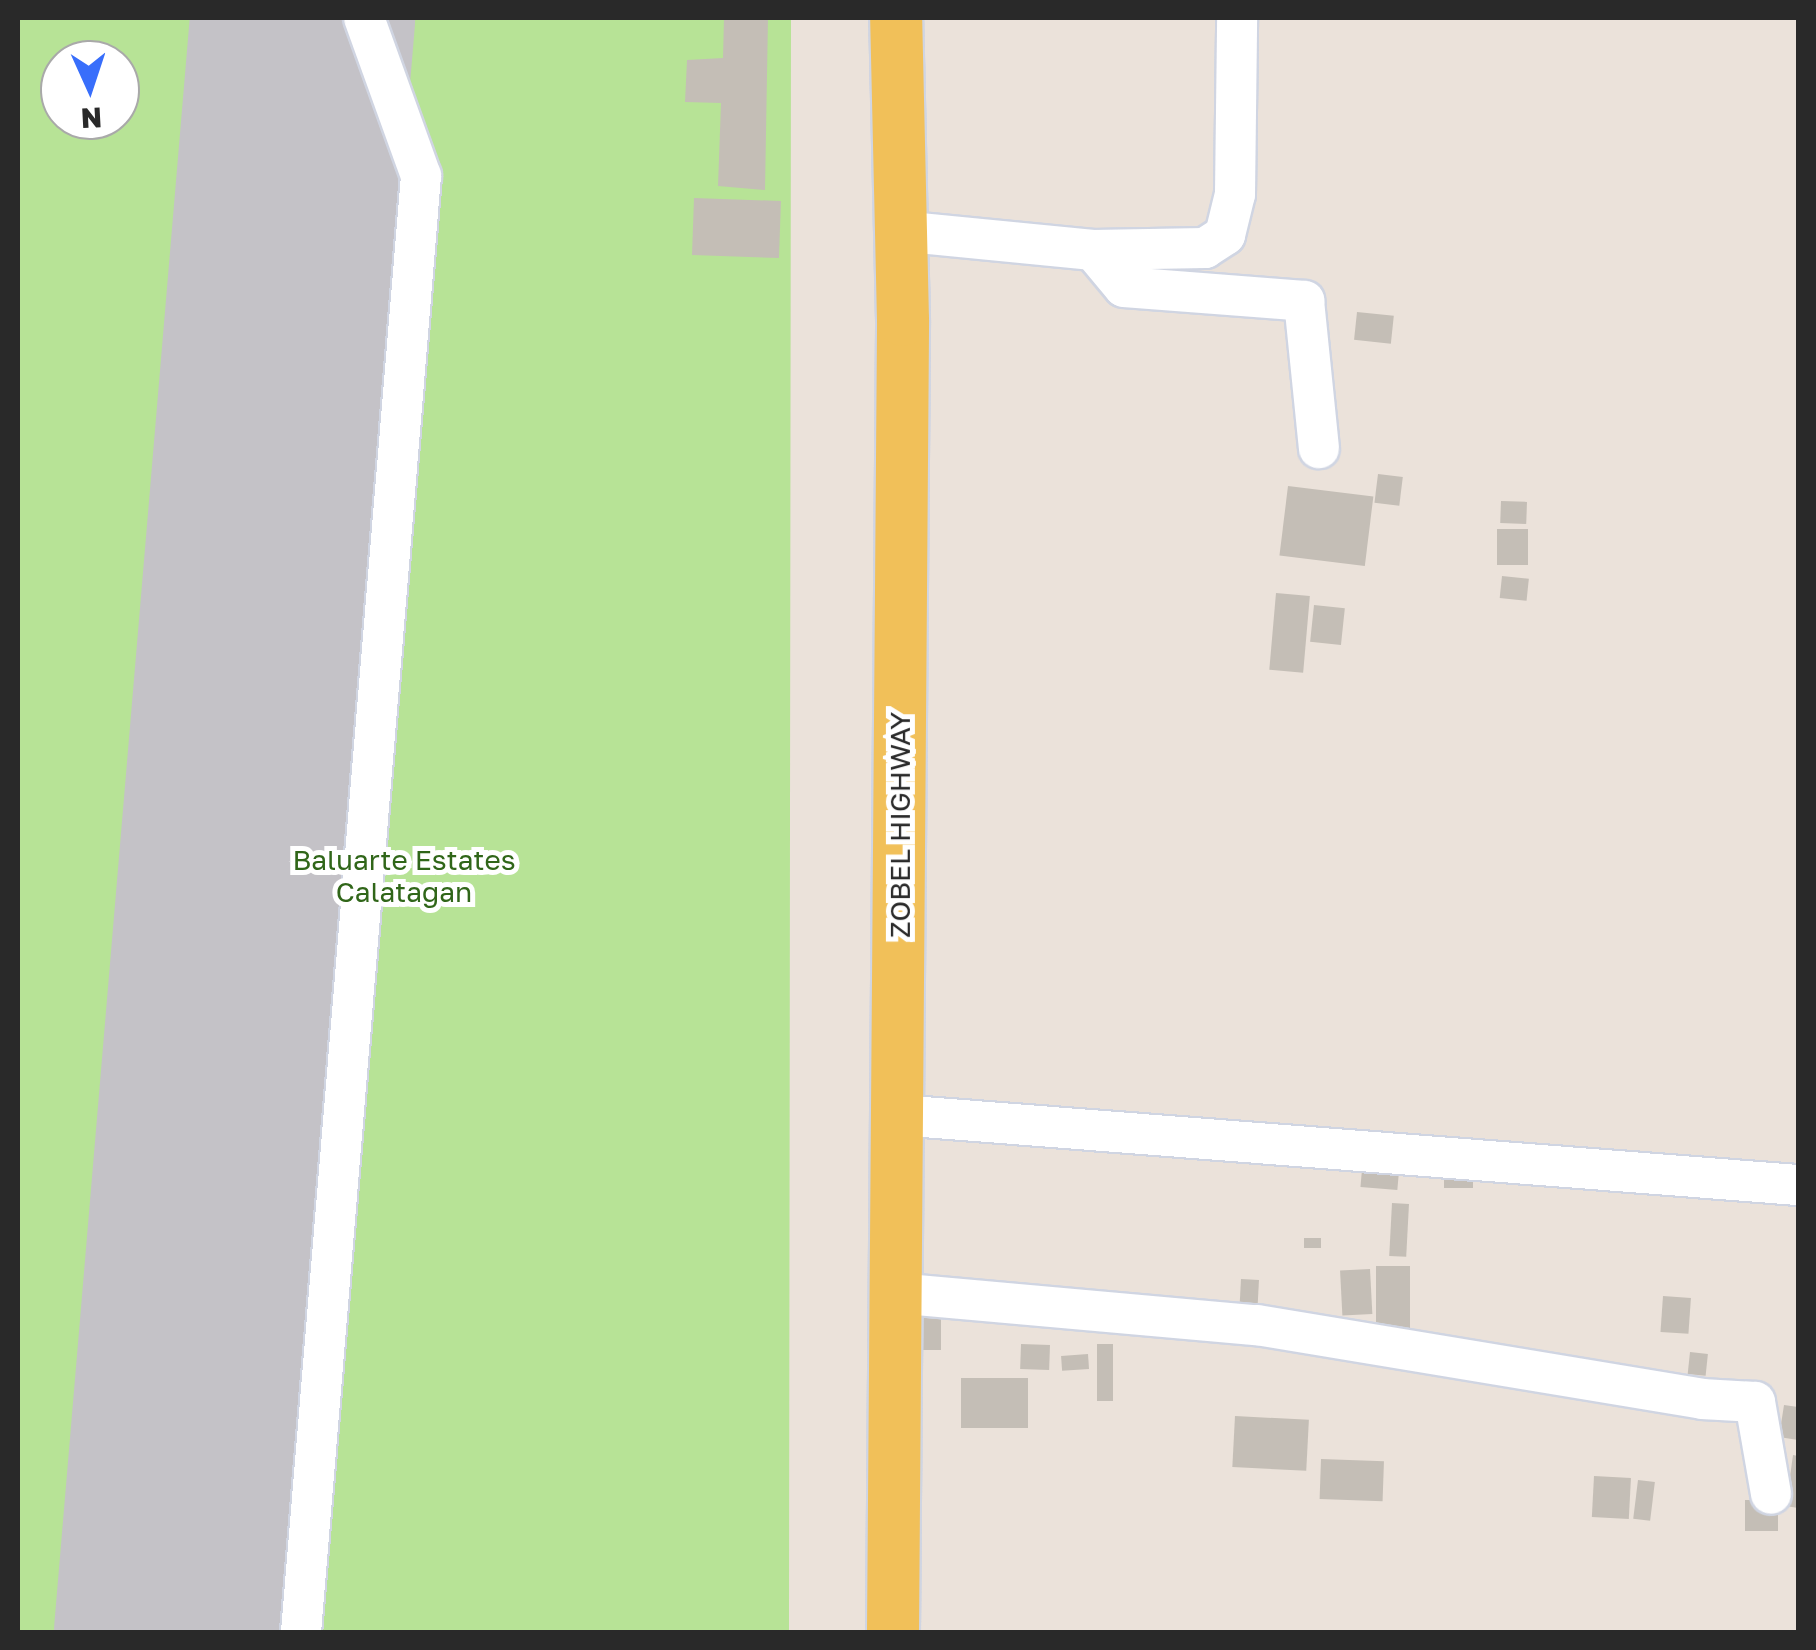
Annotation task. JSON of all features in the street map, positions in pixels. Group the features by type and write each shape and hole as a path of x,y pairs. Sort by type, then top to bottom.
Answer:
{"main road":[{"name":"ZOBEL HIGHWAY","path":"893,1632 903,340 896,18"}],"street":[{"path":"301,1632 421,176 364,18"},
{"path":"899,230 1092,250 1205,248 1225,235 1235,194 1236,18"},
{"path":"1092,250 1124,287 1304,301 1319,448"},
{"path":"898,1116 1798,1185"},
{"path":"895,1293 1257,1325 1702,1399 1755,1402 1772,1494"}],"green space":[{"name":"Baluarte Estates Calatagan","path":"18,18 791,18 789,1632 18,1632"}],"building":[{"path":"724,18 768,18 765,190 718,186 721,103 685,102 687,60 723,58"},
{"path":"694,198 781,201 779,258 692,255"},
{"path":"1357,312 1394,316 1391,344 1354,340"},
{"path":"1378,474 1403,477 1399,506 1374,503"},
{"path":"1288,486 1373,496 1365,566 1279,555"},
{"path":"1501,501 1527,502 1526,524 1500,523"},
{"path":"1497,529 1528,529 1528,565 1497,565"},
{"path":"1502,576 1529,579 1527,601 1500,598"},
{"path":"1276,593 1310,596 1303,673 1269,670"},
{"path":"1314,605 1345,608 1341,645 1310,642"},
{"path":"1363,1158 1400,1161 1397,1190 1360,1187"},
{"path":"1444,1167 1473,1167 1473,1188 1444,1188"},
{"path":"1392,1203 1409,1204 1406,1257 1389,1256"},
{"path":"1304,1238 1321,1238 1321,1248 1304,1248"},
{"path":"1376,1266 1410,1266 1410,1336 1376,1336"},
{"path":"1370,1269 1372,1314 1342,1316 1340,1271"},
{"path":"1241,1279 1259,1280 1257,1312 1239,1311"},
{"path":"1663,1296 1691,1298 1688,1334 1660,1332"},
{"path":"905,1301 941,1301 941,1350 905,1350"},
{"path":"1021,1344 1050,1345 1049,1370 1020,1369"},
{"path":"1097,1344 1113,1344 1113,1401 1097,1401"},
{"path":"1690,1352 1708,1354 1706,1376 1688,1374"},
{"path":"1088,1354 1089,1369 1062,1371 1061,1356"},
{"path":"961,1378 1028,1378 1028,1428 961,1428"},
{"path":"1784,1405 1798,1407 1798,1440 1779,1437"},
{"path":"1235,1416 1309,1420 1306,1471 1232,1467"},
{"path":"1793,1455 1798,1456 1798,1508 1786,1506"},
{"path":"1321,1459 1384,1461 1383,1501 1320,1499"},
{"path":"1594,1476 1631,1478 1629,1519 1592,1517"},
{"path":"1638,1480 1655,1482 1650,1521 1633,1519"},
{"path":"1745,1500 1778,1500 1778,1531 1745,1531"}],"runway":[{"path":"166,1632 302,18"}]}
